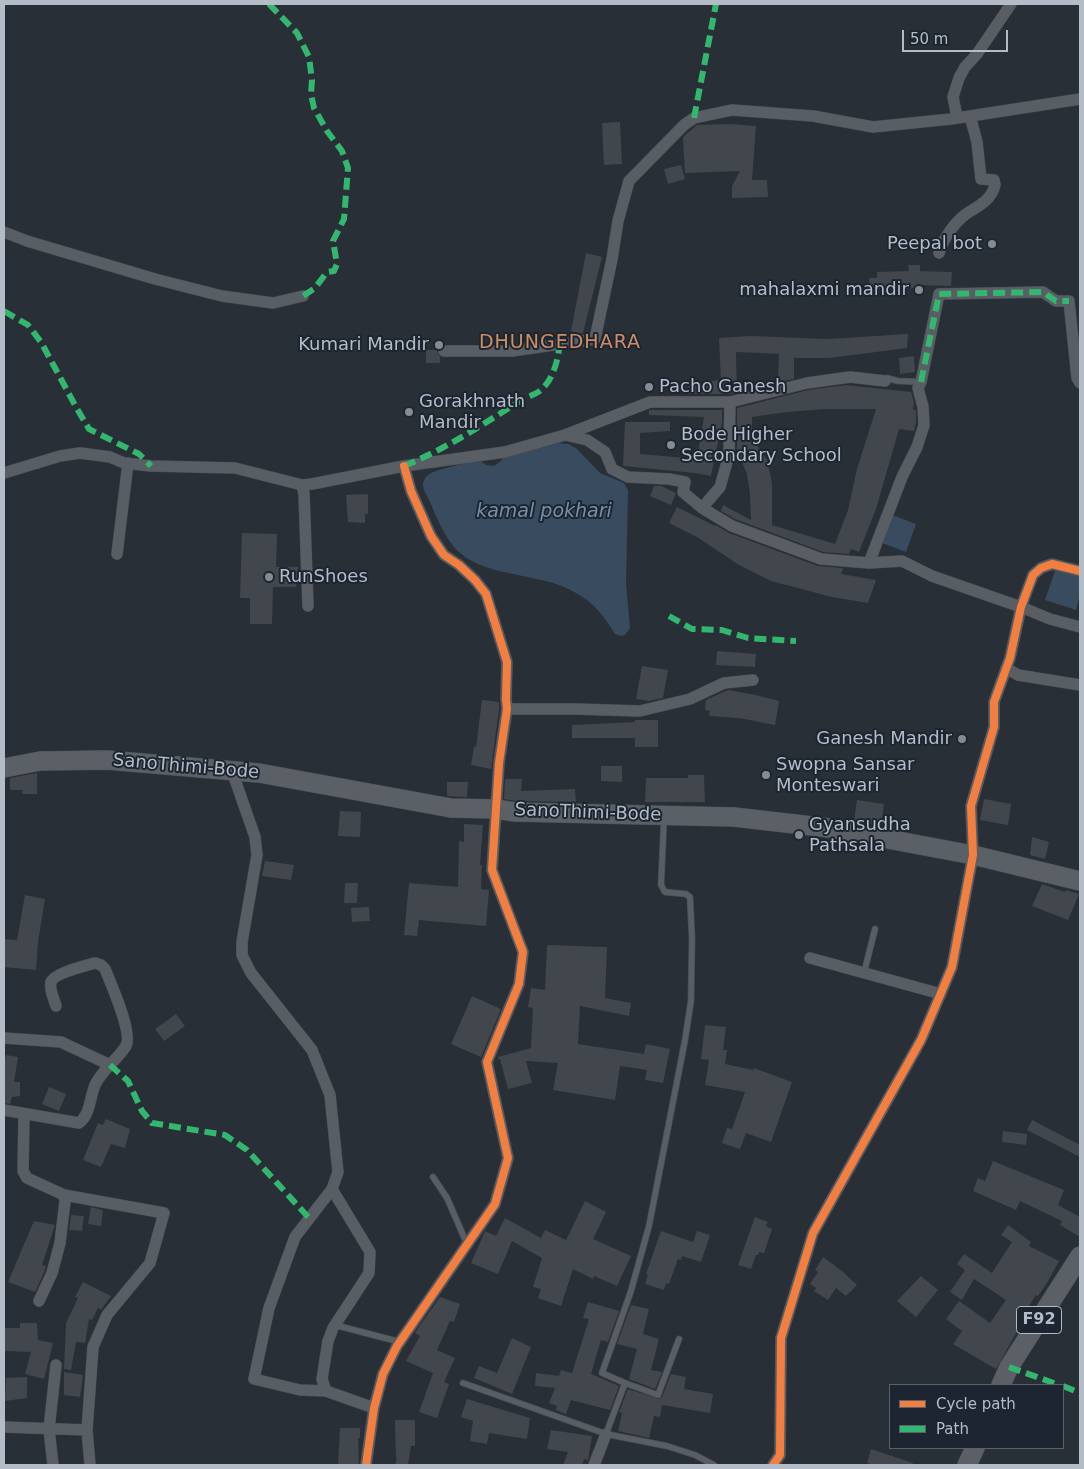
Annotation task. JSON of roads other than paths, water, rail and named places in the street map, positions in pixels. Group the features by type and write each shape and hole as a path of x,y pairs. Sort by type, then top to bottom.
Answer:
{"main road":[{"name":"SanoThimi-Bode","path":"4,768 40,761 107,760 259,773 451,808 495,809 515,812 734,817 829,828 972,854 1080,881"},
{"name":"F92","path":"1001,1384 1009,1367 1080,1256"},
{"path":"967,1465 975,1449"}],"street":[{"path":"957,117 953,98 959,78 1011,4"},
{"path":"444,351 512,351 595,339 618,221 629,180 684,125 694,118 732,110 813,116 873,127 970,116 1080,99"},
{"path":"939,253 947,236 956,224 964,215 987,201 996,185 994,180 980,179 977,142 970,116"},
{"path":"4,232 27,241 155,280 222,296 273,303 303,296"},
{"path":"869,563 924,425 923,407 918,388 921,382 939,294 1043,292 1056,302 1069,300 1077,378 1080,383"},
{"path":"4,474 60,456 80,453 151,466 235,468 302,485 404,466 505,452 565,435 650,402 730,402 807,383 850,377 885,381"},
{"path":"702,508 720,486 729,455 730,402"},
{"path":"565,435 588,440 605,452 612,468 628,477 669,479 684,482 683,492 702,508 732,526 821,559 869,563 902,561 932,576 1050,619 1080,627"},
{"path":"117,554 128,463"},
{"path":"366,1465 374,1408 383,1374 400,1342 494,1204 508,1158 487,1062 519,984 523,952 492,870 498,763 507,709 507,662 486,594 459,565 444,555 430,536 410,492 404,466"},
{"path":"302,485 304,494 308,606"},
{"path":"773,1465 780,1455 782,1338 813,1233 921,1040 952,967 972,854 972,806 994,727 994,702 1006,668 1021,607 1033,575 1041,568 1052,564 1080,571"},
{"path":"1006,668 1018,675 1080,685"},
{"path":"507,709 640,711 690,699 724,683 753,680"},
{"path":"232,771 255,836 257,855 242,942 242,955 251,973 312,1050 330,1095 338,1172 332,1189 295,1237 269,1308 254,1379 300,1390 326,1392 374,1408"},
{"path":"810,958 941,994"},
{"path":"4,1110 79,1123 85,1116 96,1084 127,1044 127,1036 105,969 101,965 95,963 55,976 51,982 51,990 56,1006"},
{"path":"4,1038 61,1042 110,1065"},
{"path":"24,1114 23,1171 27,1178 64,1194 164,1212 150,1263 107,1315 94,1347 91,1360 87,1430 90,1465"},
{"path":"326,1392 322,1379 328,1341 335,1325 369,1273 370,1252 332,1189"},
{"path":"39,1301 52,1273 58,1250 65,1201 64,1194"},
{"path":"53,1465 49,1429 56,1365"},
{"path":"4,1427 87,1430"},
{"path":"594,1465 606,1434"}],"lane":[{"path":"885,381 887,378 921,382"},
{"path":"664,815 661,885 665,892 686,894 690,897 692,938 691,1001 648,1226 631,1291 602,1372 625,1383 658,1394 679,1339"},
{"path":"864,973 875,929"},
{"path":"433,1177 447,1198 467,1244"},
{"path":"335,1325 400,1342"},
{"path":"463,1383 606,1434 667,1446 695,1455 714,1465"},
{"path":"606,1434 625,1383"}],"water":[{"name":"kamal pokhari","path":"557,443 568,444 576,448 600,473 624,483 628,490 626,584 630,628 625,635 615,634 598,610 576,593 545,581 492,569 462,555 445,534 424,489 425,478 437,471 479,460 486,465 494,466 501,461 504,454"},
{"path":"892,515 916,524 906,552 882,543"},
{"path":"1056,568 1080,576 1080,595 1076,610 1045,600"}],"place":[{"name":"Peepal bot","path":"992,244"},
{"name":"mahalaxmi mandir","path":"919,290"},
{"name":"Kumari Mandir","path":"439,345"},
{"name":"Pacho Ganesh","path":"649,387"},
{"name":"Gorakhnath Mandir","path":"409,412"},
{"name":"Bode Higher Secondary School","path":"671,445"},
{"name":"RunShoes","path":"269,577"},
{"name":"Ganesh Mandir","path":"962,739"},
{"name":"Swopna Sansar Monteswari","path":"766,775"},
{"name":"Gyansudha Pathsala","path":"799,835"}],"district":[{"name":"DHUNGEDHARA","path":"560,343"}]}
